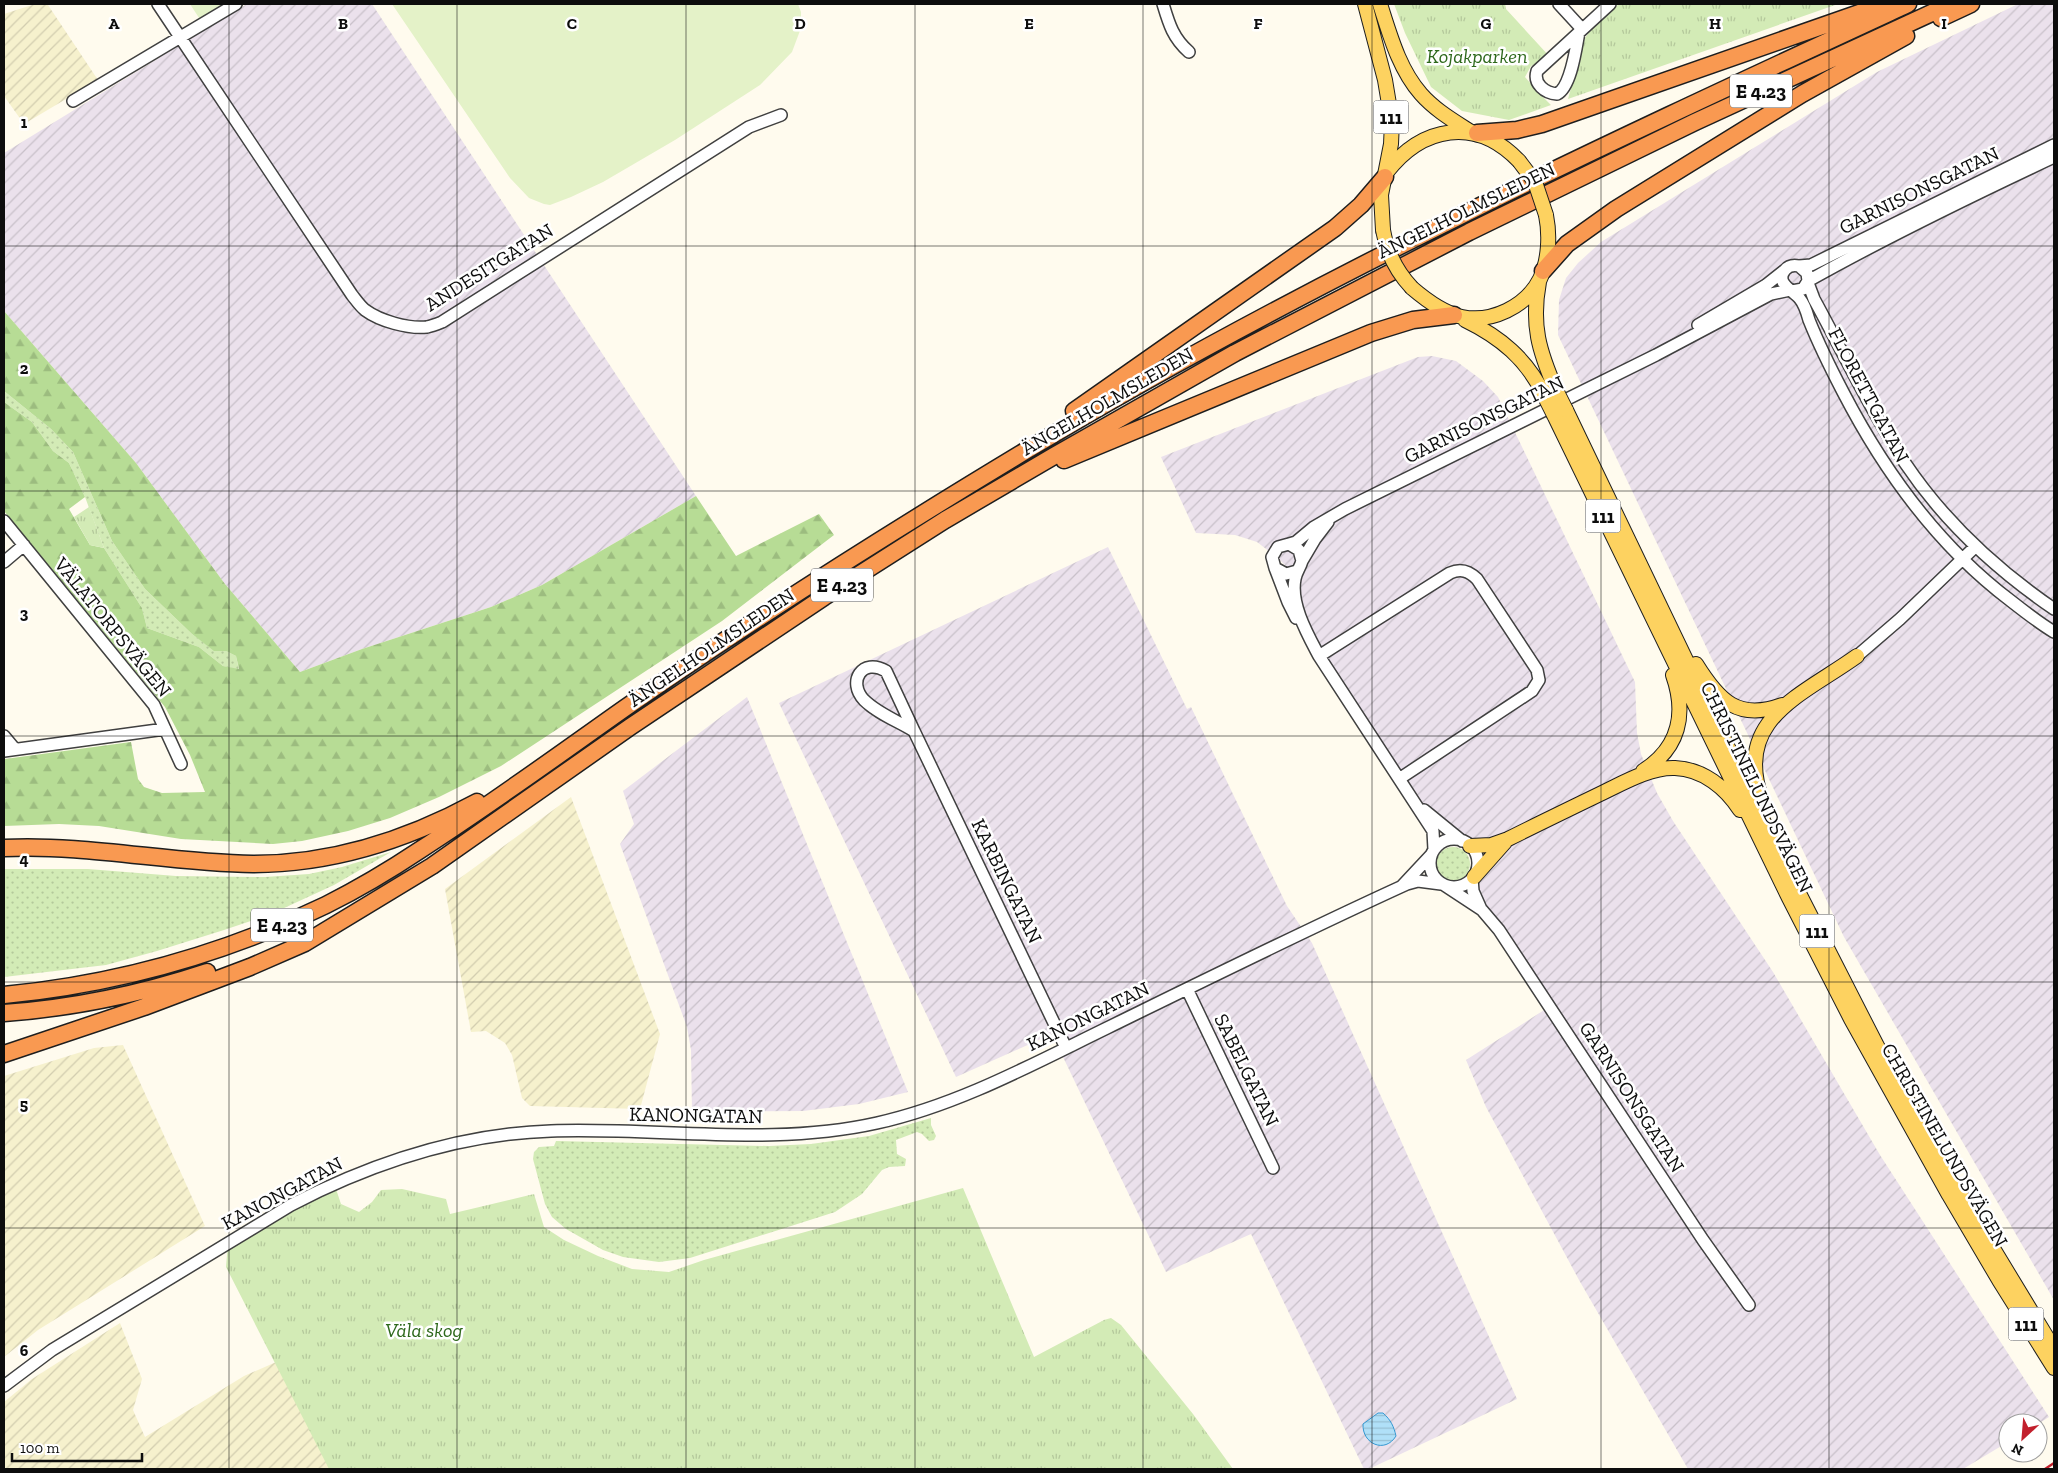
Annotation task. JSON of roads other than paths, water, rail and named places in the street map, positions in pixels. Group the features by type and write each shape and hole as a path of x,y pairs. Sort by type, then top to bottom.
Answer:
{"highway":[{"path":"1474,132 1517,130 1537,126 1885,4"},
{"name":"ÄNGELHOLMSLEDEN","path":"528,777 754,620 962,490 1167,370 1338,278 1660,118 1908,4"},
{"name":"ÄNGELHOLMSLEDEN","path":"335,924 432,866 767,634 945,520 1235,353 1442,245 1695,122 1951,4"},
{"path":"1541,276 1568,244 1616,209 1802,94 1896,41 1971,4"},
{"path":"962,490 996,460 1054,425 1119,381 1335,228 1361,205 1385,175"},
{"path":"1004,485 1371,333 1413,320 1457,316"},
{"path":"4,848 98,850 233,863 276,863 312,860 363,850 394,840 452,816 528,777"},
{"name":"E 4.23","path":"4,995 108,980 183,961 246,941 330,903 393,868 458,826 528,777"},
{"path":"4,1054 144,1007 250,967 305,943 335,924"},
{"name":"E 4.23","path":"4,1013 79,1004 146,990 241,961 335,924"}],"main road":[{"name":"111","path":"1366,4 1391,109 1392,133 1380,204 1383,230 1389,254 1395,267 1412,288 1429,302 1457,316"},
{"name":"111","path":"1380,4 1397,53 1412,82 1432,104 1474,132 1500,145 1519,161 1535,182 1546,215 1548,247 1541,276"},
{"path":"1385,175 1409,149 1424,139 1446,133 1474,132"},
{"path":"1457,316 1483,318 1502,313 1519,304 1541,276"},
{"name":"CHRISTINELUNDSVÄGEN","path":"1541,276 1535,302 1535,324 1550,393 1646,578 1782,860 1876,1046 1972,1215 2054,1349"},
{"name":"CHRISTINELUNDSVÄGEN","path":"1457,316 1493,335 1514,351 1550,393"},
{"name":"CHRISTINELUNDSVÄGEN","path":"1560,413 1651,616 1789,898 1889,1088 1999,1280 2054,1368"},
{"path":"1646,578 1699,669 1715,691 1725,700 1742,710 1750,712 1770,709 1790,702"},
{"path":"1630,780 1666,752 1679,724 1678,689 1651,616"},
{"path":"1782,860 1758,792 1754,762 1756,748 1763,729 1770,720 1790,702 1857,656"},
{"path":"1468,845 1491,845 1508,840 1630,780 1662,769 1673,768 1693,771 1717,784 1738,808 1789,898"},
{"path":"1473,878 1508,840"}],"street":[{"name":"ANDESITGATAN","path":"158,4 352,295 371,314 412,326 428,327 442,322 749,126 781,115"},
{"path":"73,101 236,4"},
{"path":"1162,4 1171,32 1189,52"},
{"path":"1558,4 1581,31"},
{"path":"1581,31 1564,88 1557,94 1544,90 1536,79 1537,71 1610,4"},
{"name":"GARNISONSGATAN","path":"1656,355 1683,334 1766,285 1791,266 1811,265 2054,145"},
{"name":"GARNISONSGATAN","path":"1305,629 1292,614 1273,563 1274,552 1278,547 1296,542 1314,527 1362,500 1656,355 1771,294 1803,288 1808,282 1945,208 2054,157"},
{"path":"1799,266 1806,270 1808,282"},
{"path":"1785,270 1782,280 1791,290"},
{"name":"FLORETTGATAN","path":"1808,282 1814,299 1904,462 1936,503 1976,546 2014,580 2054,609"},
{"name":"FLORETTGATAN","path":"1791,290 1803,305 1818,342 1862,430 1885,467 1924,518 1962,560 1995,589 2054,632"},
{"name":"GARNISONSGATAN","path":"1331,518 1315,539 1294,581 1294,591 1305,629 1319,656 1433,831 1432,853"},
{"name":"VÄLATORPSVÄGEN","path":"4,520 154,705 181,764"},
{"path":"1276,568 1286,574 1300,566 1299,550 1289,544"},
{"path":"4,562 24,545"},
{"path":"1857,656 1900,619 1976,546"},
{"path":"1319,656 1459,570 1465,571 1477,579 1537,670 1539,680 1532,691 1399,779"},
{"name":"KARBINGATAN","path":"914,731 881,713 864,700 859,692 857,683 861,671 873,667 886,671 1066,1048"},
{"path":"4,736 9,749 165,729"},
{"name":"GARNISONSGATAN","path":"1412,799 1438,824 1468,845"},
{"path":"1448,840 1468,845 1474,852 1478,864 1473,878 1462,886 1450,887 1443,885 1431,871 1432,853 1438,846 1448,840"},
{"name":"KANONGATAN","path":"1401,887 1432,853"},
{"name":"GARNISONSGATAN","path":"1473,878 1473,891 1482,910 1516,955 1698,1232 1749,1305"},
{"name":"KANONGATAN","path":"4,1386 52,1350 291,1205 330,1185 386,1162 453,1143 510,1134 551,1131 760,1136 845,1129 922,1111 958,1097 1066,1048 1401,887 1418,881 1443,885"},
{"name":"GARNISONSGATAN","path":"1443,885 1482,910"},
{"name":"SABELGATAN","path":"1188,989 1273,1168"}],"water":[{"path":"1378,1413 1383,1413 1388,1418 1396,1436 1386,1445 1375,1444 1370,1441 1364,1431 1363,1424"}],"railway":[{"path":"2045,1469 2054,1463"}],"park label":[{"name":"Kojakparken","path":"1477,56"},
{"name":"Väla skog","path":"424,1330"}]}
